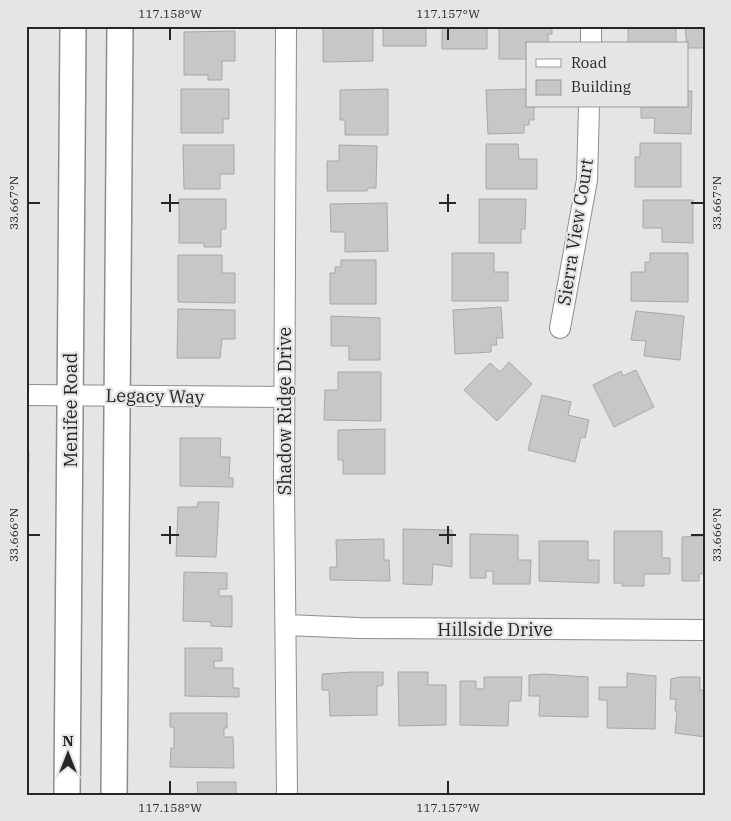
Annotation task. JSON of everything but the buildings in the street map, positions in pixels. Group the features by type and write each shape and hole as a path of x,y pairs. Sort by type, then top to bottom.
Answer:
{"main road":[{"name":"Menifee Road","path":"67,795 73,26"},
{"path":"114,795 120,26"}],"street":[{"name":"Shadow Ridge Drive","path":"286,26 284,397 287,795"},
{"path":"591,26 591,42"},
{"name":"Sierra View Court","path":"560,328 587,180 589,108"},
{"name":"Legacy Way","path":"26,395 284,397"},
{"name":"Hillside Drive","path":"286,625 369,628 705,630"}]}
